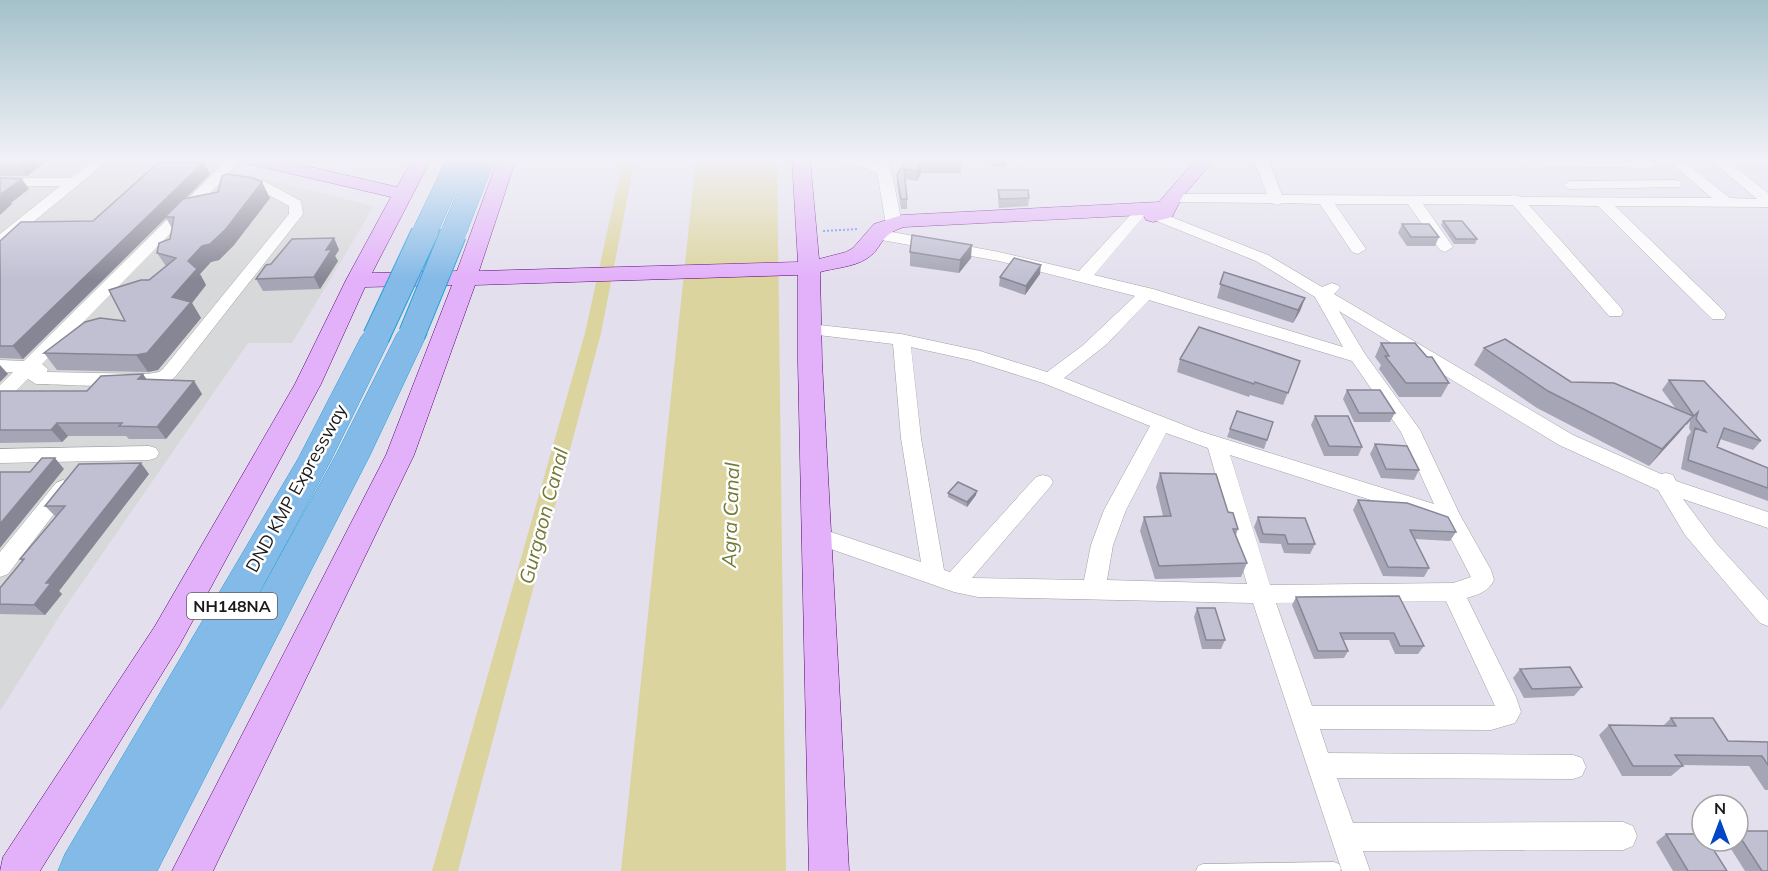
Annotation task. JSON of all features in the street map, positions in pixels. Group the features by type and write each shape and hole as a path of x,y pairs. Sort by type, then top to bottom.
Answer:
{"highway":[{"name":"DND KMP Expressway","path":"131,871 353,455 394,336 424,234 440,200"},
{"name":"DND KMP Expressway","path":"82,871 314,460 394,336 453,234 467,200"}],"street":[{"path":"0,242 52,200"},
{"path":"0,396 24,366 194,200"},
{"path":"0,366 24,366 39,369 36,378 148,380 165,377 296,214 296,204 288,200"},
{"path":"17,871 167,636 308,384 357,280 400,200"},
{"path":"192,871 400,455 493,200"},
{"path":"804,200 806,232 798,269 810,329 829,871"},
{"path":"357,280 683,274 798,269 861,253 885,228 884,200"},
{"path":"1084,276 1165,200"},
{"path":"1412,200 1445,247"},
{"path":"885,228 1276,201 1448,200"},
{"path":"1516,200 1615,312"},
{"path":"1543,200 1697,204 1768,202"},
{"path":"1692,200 1697,204"},
{"path":"1723,200 1728,204"},
{"path":"1326,201 1358,249"},
{"path":"1601,201 1718,315"},
{"path":"1155,210 1249,251 1328,290 1566,440 1768,520"},
{"path":"885,228 1147,293 1358,357"},
{"path":"816,535 944,580 978,588 1261,594 1453,591 1476,586 1483,580 1480,570 1450,517 1410,430 1358,357 1324,301 1328,290"},
{"path":"1049,379 1093,349 1147,293"},
{"path":"810,329 902,339 974,355 1049,379 1160,425 1450,517"},
{"path":"902,339 911,438 944,580"},
{"path":"1094,589 1102,545 1115,510 1160,425"},
{"path":"1217,444 1261,594 1344,837 1345,870"},
{"path":"0,456 149,453"},
{"path":"0,568 90,454"},
{"path":"1666,481 1768,512"},
{"path":"1666,481 1678,511 1768,616"},
{"path":"944,580 1043,482"},
{"path":"1302,717 1491,718 1506,716 1507,705 1453,591"},
{"path":"1319,765 1573,767"},
{"path":"1344,837 1623,836"}],"lane":[{"path":"1203,871 1345,870"}],"path":[{"path":"806,232 885,228"}],"shaded area":[{"path":"0,200 348,200 374,206 292,343 248,343 64,609 0,711"}],"water":[{"name":"Agra Canal","path":"692,200 778,200 786,871 621,871"}],"building":[{"path":"117,200 165,200 13,346 0,346 0,241 21,222 93,221"},
{"path":"182,200 248,200 226,229 210,244 202,246 188,261 197,269 172,297 191,302 147,353 136,355 44,353 85,322 100,318 125,321 109,290 141,280 149,280 176,258 157,253 159,243 170,239 174,217 165,217"},
{"path":"1443,221 1462,221 1477,239 1456,239"},
{"path":"1402,224 1429,224 1439,237 1411,237"},
{"path":"912,235 972,245 960,260 910,252"},
{"path":"334,238 326,250 332,249 314,277 256,279 266,265 271,264 292,239"},
{"path":"1014,258 1041,265 1026,286 1000,277"},
{"path":"1224,272 1305,298 1298,310 1220,284"},
{"path":"1199,327 1300,361 1288,393 1180,359"},
{"path":"1505,339 1571,382 1614,383 1693,416 1662,449 1548,391 1484,348"},
{"path":"1381,343 1415,343 1427,357 1432,357 1449,383 1406,383 1385,356 1389,356"},
{"path":"143,374 138,379 194,381 157,427 119,426 122,423 57,423 51,430 0,430 0,391 87,391 101,376"},
{"path":"1669,380 1704,381 1761,441 1724,428 1717,447 1768,468 1768,488 1688,460 1695,428 1706,432 1696,419 1698,412 1694,416"},
{"path":"1347,390 1380,390 1395,413 1359,413"},
{"path":"1237,411 1273,422 1267,440 1230,429"},
{"path":"1315,416 1348,416 1362,447 1329,446"},
{"path":"1375,444 1407,446 1419,470 1386,469"},
{"path":"42,458 55,458 0,524 0,472 30,472"},
{"path":"141,463 46,583 51,583 34,605 0,604 0,588 24,559 20,559 65,506 45,506 79,464"},
{"path":"1160,473 1216,474 1228,512 1233,513 1238,529 1233,529 1247,563 1159,566 1144,517 1171,516"},
{"path":"958,482 977,491 967,502 948,493"},
{"path":"1358,500 1407,503 1448,517 1456,532 1410,530 1429,568 1388,567"},
{"path":"1258,517 1305,518 1315,544 1288,544 1285,535 1263,534"},
{"path":"1399,596 1424,646 1400,646 1394,633 1340,633 1348,651 1318,651 1296,597"},
{"path":"1197,608 1215,608 1225,640 1206,640"},
{"path":"1570,667 1582,687 1532,689 1520,669"},
{"path":"1671,718 1713,718 1728,741 1768,742 1768,765 1762,756 1675,755 1683,766 1633,766 1609,725 1676,726"},
{"path":"1750,831 1768,831 1768,871 1762,871 1750,852"},
{"path":"1666,834 1690,834 1690,853 1716,853 1727,871 1688,871"}],"waterway":[{"name":"Gurgaon Canal","path":"445,871 593,333 621,200"}]}
